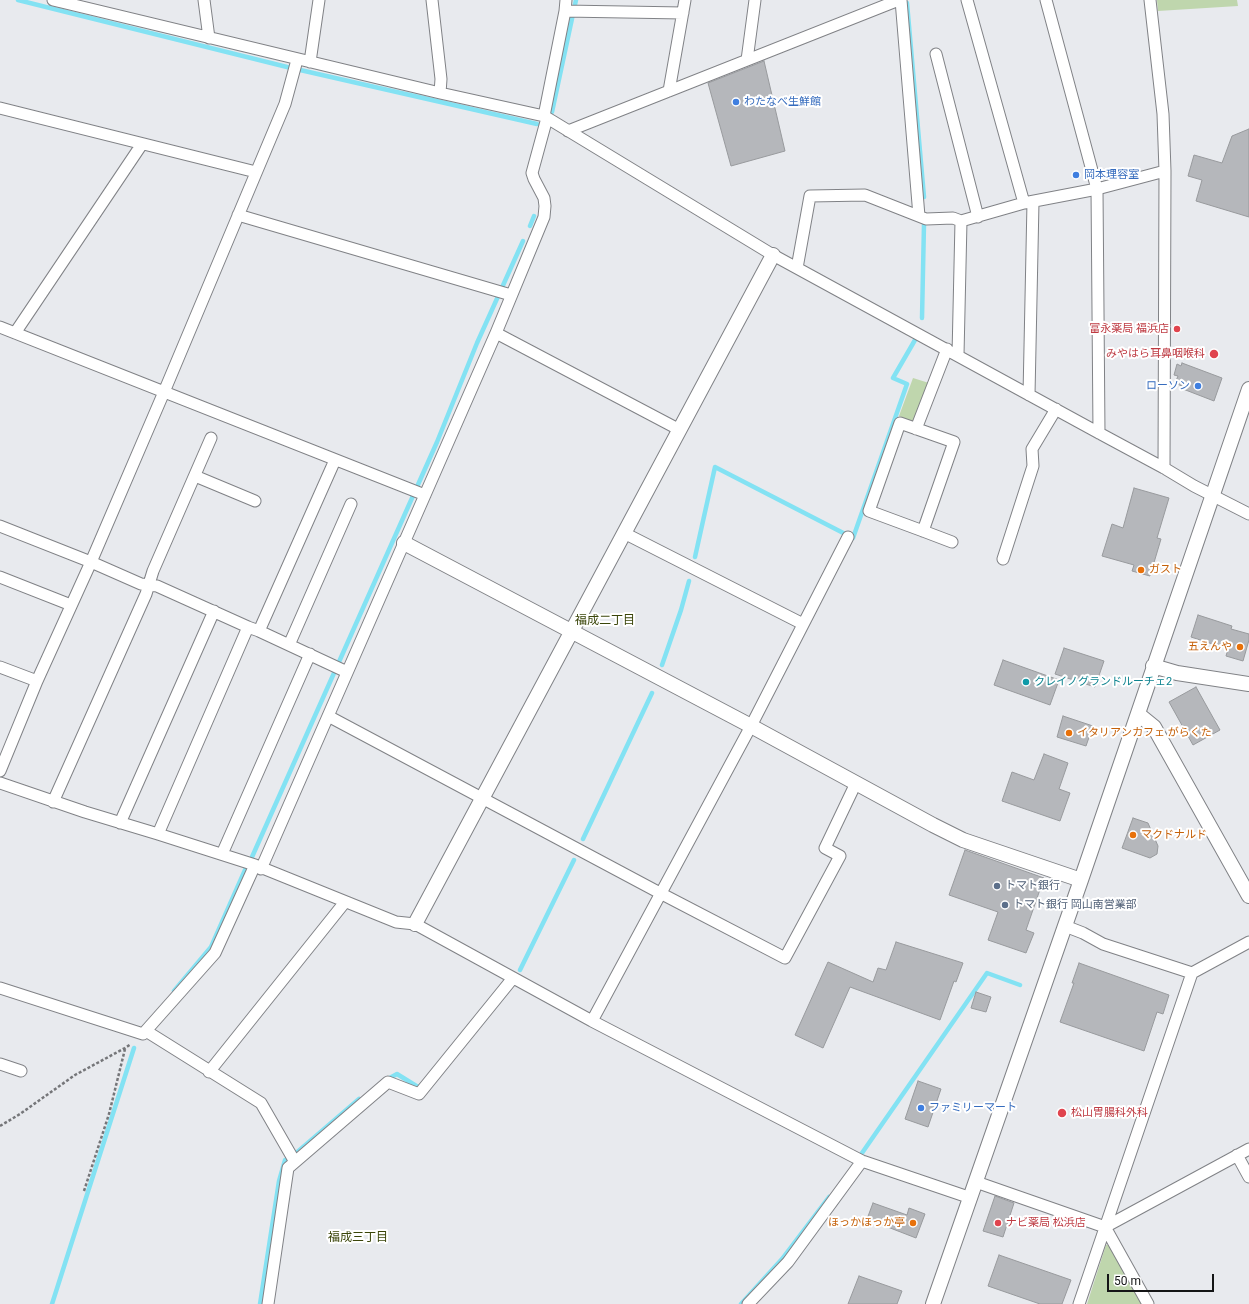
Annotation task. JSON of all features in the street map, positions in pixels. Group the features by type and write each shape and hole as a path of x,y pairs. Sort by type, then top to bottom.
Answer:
{"street":[{"path":"53,0 209,38 296,66 310,62 545,117 773,255 958,355 1099,434 1164,468 1194,486 1249,514"},
{"path":"204,0 209,38"},
{"path":"310,62 319,0"},
{"path":"432,0 441,79 440,93"},
{"path":"669,91 685,0"},
{"path":"747,60 755,0"},
{"path":"568,131 900,0 919,216"},
{"path":"967,0 1028,202 1029,395"},
{"path":"1046,0 1097,189 1099,434"},
{"path":"1150,0 1163,114 1165,171 1164,468"},
{"path":"145,1032 215,953 258,867 328,716 340,669 404,543 418,492 496,334 504,293 544,216 544,198 532,174 570,9 683,13"},
{"path":"936,54 978,216"},
{"path":"0,770 37,681 91,562 164,392 285,104 296,66"},
{"path":"0,108 256,172"},
{"path":"15,332 142,144"},
{"path":"797,268 810,196 865,195 926,219 953,218 962,221 1028,202 1097,189 1165,171"},
{"path":"238,215 504,293"},
{"path":"958,355 962,221"},
{"path":"415,924 773,255"},
{"path":"0,327 418,492"},
{"path":"496,334 680,430"},
{"path":"916,429 947,349"},
{"path":"933,1304 1081,880 1212,495 1246,412 1249,389"},
{"path":"1003,559 1033,466 1032,449 1056,409"},
{"path":"923,531 954,442 900,423 869,511 952,542"},
{"path":"53,802 212,438"},
{"path":"158,834 335,460"},
{"path":"195,476 255,501"},
{"path":"289,645 351,504"},
{"path":"0,526 91,562 141,584 157,586 310,654 340,669"},
{"path":"624,534 803,624"},
{"path":"592,1021 751,726 848,537"},
{"path":"404,543 751,726 932,825 963,840 1081,880"},
{"path":"0,577 71,605"},
{"path":"120,822 214,611"},
{"path":"222,854 310,654"},
{"path":"1153,666 1177,673 1249,684"},
{"path":"0,667 37,681"},
{"path":"1138,714 1154,727 1249,896"},
{"path":"328,716 660,893 786,958 840,856 825,848 856,783"},
{"path":"0,783 53,802 222,854 396,922 415,924 592,1021 862,1161 971,1198"},
{"path":"209,1072 345,902"},
{"path":"1065,926 1103,944 1192,973"},
{"path":"1079,1304 1192,973 1249,942"},
{"path":"268,1304 288,1168 388,1082 419,1094 513,978"},
{"path":"0,988 145,1032 261,1103 295,1162"},
{"path":"0,1064 21,1071"},
{"path":"1105,1227 1249,1149"},
{"path":"1237,1155 1249,1177"},
{"path":"748,1304 788,1262 862,1161"},
{"path":"976,1182 1105,1227 1148,1304"}],"path":[{"path":"0,1126 20,1114 75,1075 126,1048 145,1032"},
{"path":"84,1191 109,1114 126,1048"}],"green space":[{"path":"1157,0 1237,0 1238,6 1158,11"},
{"path":"913,378 929,383 914,422 899,416"},
{"path":"1106,1245 1110,1245 1142,1304 1087,1304"}],"building":[{"path":"764,61 785,151 731,166 708,83"},
{"path":"1249,129 1249,217 1196,201 1202,180 1188,176 1194,155 1222,163 1232,136"},
{"path":"1182,363 1222,378 1214,401 1183,389 1184,387 1175,383 1178,376 1174,375 1177,364 1181,366"},
{"path":"1134,488 1169,498 1157,538 1161,539 1150,576 1132,571 1134,565 1102,556 1112,524 1123,528"},
{"path":"1198,615 1232,626 1231,629 1249,634 1249,640 1243,661 1226,656 1228,649 1191,637"},
{"path":"1064,648 1104,661 1095,687 1055,674"},
{"name":"クレイノグランドルーチェ2","path":"1003,660 1059,680 1050,705 994,685"},
{"path":"1196,687 1220,730 1193,745 1169,702"},
{"path":"1063,716 1093,726 1086,746 1057,737"},
{"path":"1044,754 1068,763 1059,789 1070,793 1060,821 1002,801 1012,772 1034,780"},
{"path":"1133,818 1148,823 1158,846 1157,854 1150,858 1122,848"},
{"name":"トマト銀行","path":"965,850 1044,878 1026,930 1034,933 1026,953 988,940 998,912 949,895"},
{"path":"896,942 963,963 956,982 954,981 940,1020 850,987 823,1048 795,1035 828,962 873,982 878,968 886,970"},
{"path":"1079,963 1169,995 1163,1014 1157,1012 1144,1051 1060,1022 1074,983 1072,983"},
{"path":"976,992 991,997 986,1012 971,1008"},
{"path":"918,1081 941,1089 928,1127 905,1119"},
{"path":"995,1196 1014,1203 1003,1237 983,1231"},
{"path":"873,1203 907,1215 909,1208 925,1214 916,1238 867,1219"},
{"path":"999,1255 1071,1280 1062,1304 1040,1304 988,1286"},
{"path":"859,1276 902,1291 897,1304 848,1304"}],"waterway":[{"path":"18,0 287,67 537,124"},
{"path":"552,112 576,0"},
{"path":"907,3 924,197"},
{"path":"530,226 534,216"},
{"path":"922,318 924,224"},
{"path":"252,857 437,442 477,343 523,241"},
{"path":"695,557 715,467 853,538 907,384 893,378 915,340"},
{"path":"662,665 681,610 689,581"},
{"path":"583,839 652,693"},
{"path":"520,970 574,860"},
{"path":"174,991 211,947 245,870"},
{"path":"862,1153 987,973 1020,985"},
{"path":"52,1304 134,1048"},
{"path":"386,1080 397,1074 418,1087 423,1085"},
{"path":"295,1154 359,1099"},
{"path":"260,1304 279,1181 285,1160"},
{"path":"741,1304 782,1259 829,1197"}],"place":[{"name":"わたなべ生鮮館","path":"736,102"},
{"name":"岡本理容室","path":"1076,175"},
{"name":"富永薬局 福浜店","path":"1177,329"},
{"name":"みやはら耳鼻咽喉科","path":"1214,354"},
{"name":"ローソン","path":"1198,386"},
{"name":"ガスト","path":"1141,570"},
{"name":"五えんや","path":"1240,647"},
{"name":"クレイノグランドルーチェ2","path":"1026,682"},
{"name":"イタリアンカフェ がらくた","path":"1069,733"},
{"name":"マクドナルド","path":"1133,835"},
{"name":"トマト銀行","path":"997,886"},
{"name":"トマト銀行 岡山南営業部","path":"1005,905"},
{"name":"ファミリーマート","path":"921,1108"},
{"name":"松山胃腸科外科","path":"1062,1113"},
{"name":"ほっかほっか亭","path":"913,1223"},
{"name":"ナビ薬局 松浜店","path":"998,1223"}],"district":[{"name":"福成二丁目","path":"605,621"},
{"name":"福成三丁目","path":"358,1238"}]}
